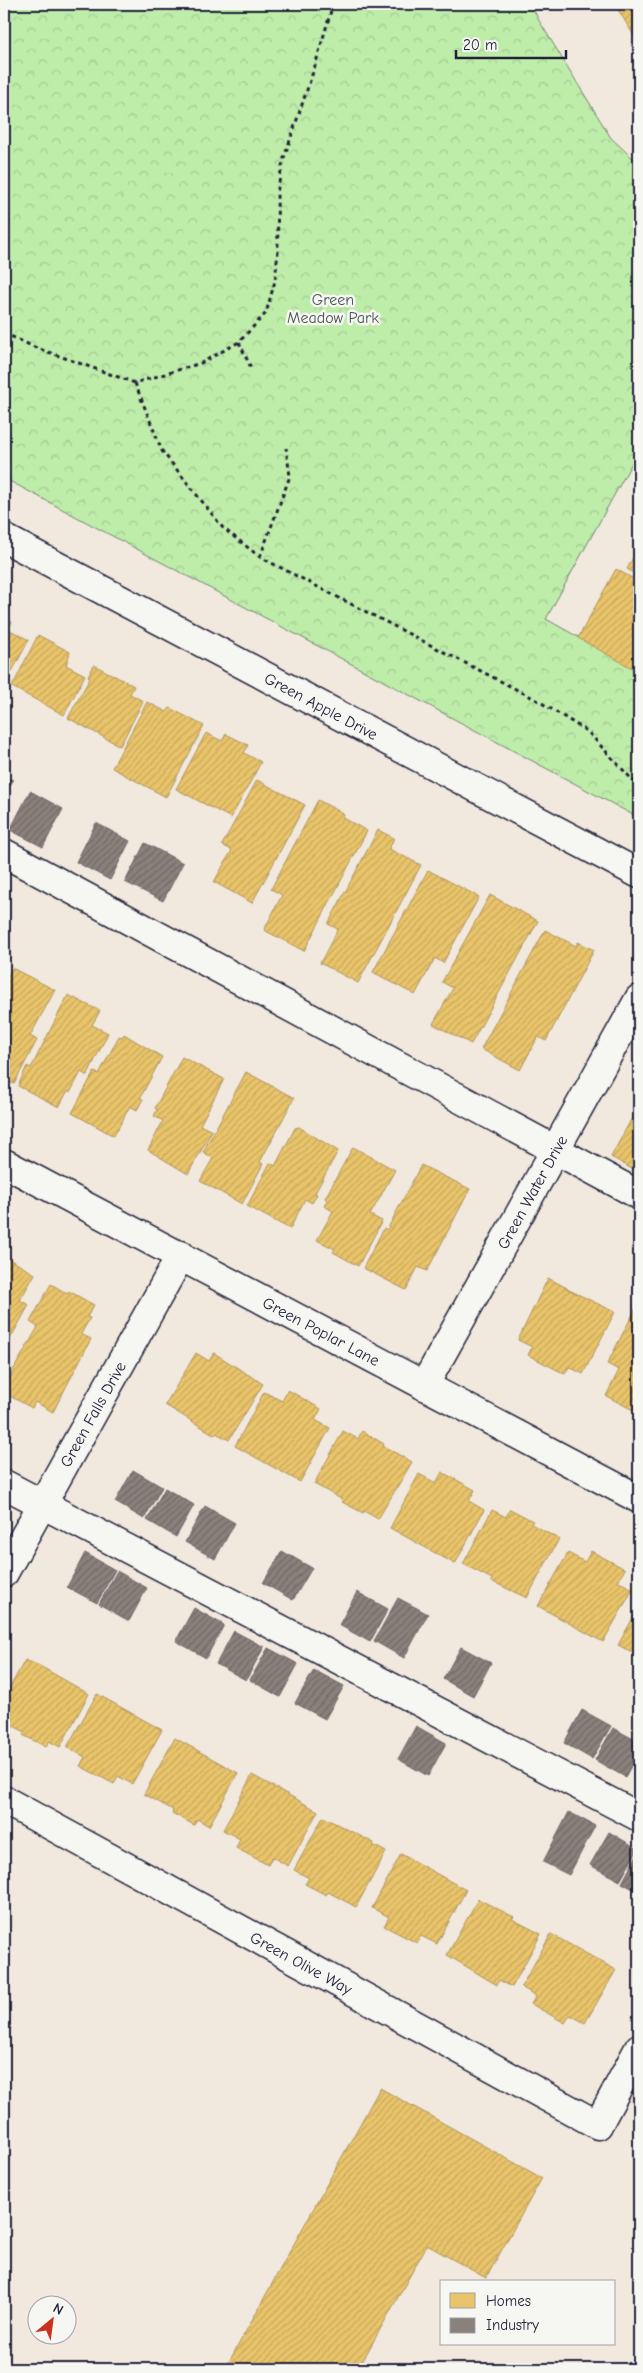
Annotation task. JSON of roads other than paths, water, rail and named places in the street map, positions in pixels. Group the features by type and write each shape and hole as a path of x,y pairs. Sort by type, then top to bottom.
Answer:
{"street":[{"name":"Green Apple Drive","path":"4,538 639,874"},
{"path":"4,854 639,1195"},
{"name":"Green Water Drive","path":"424,1386 554,1148 639,998"},
{"name":"Green Poplar Lane","path":"4,1163 639,1499"},
{"name":"Green Falls Drive","path":"4,1573 181,1255"},
{"path":"4,1484 639,1818"},
{"name":"Green Olive Way","path":"4,1800 598,2125 629,2093"},
{"path":"629,2093 639,2048"}],"park label":[{"name":"Green Meadow Park","path":"333,308"}]}
